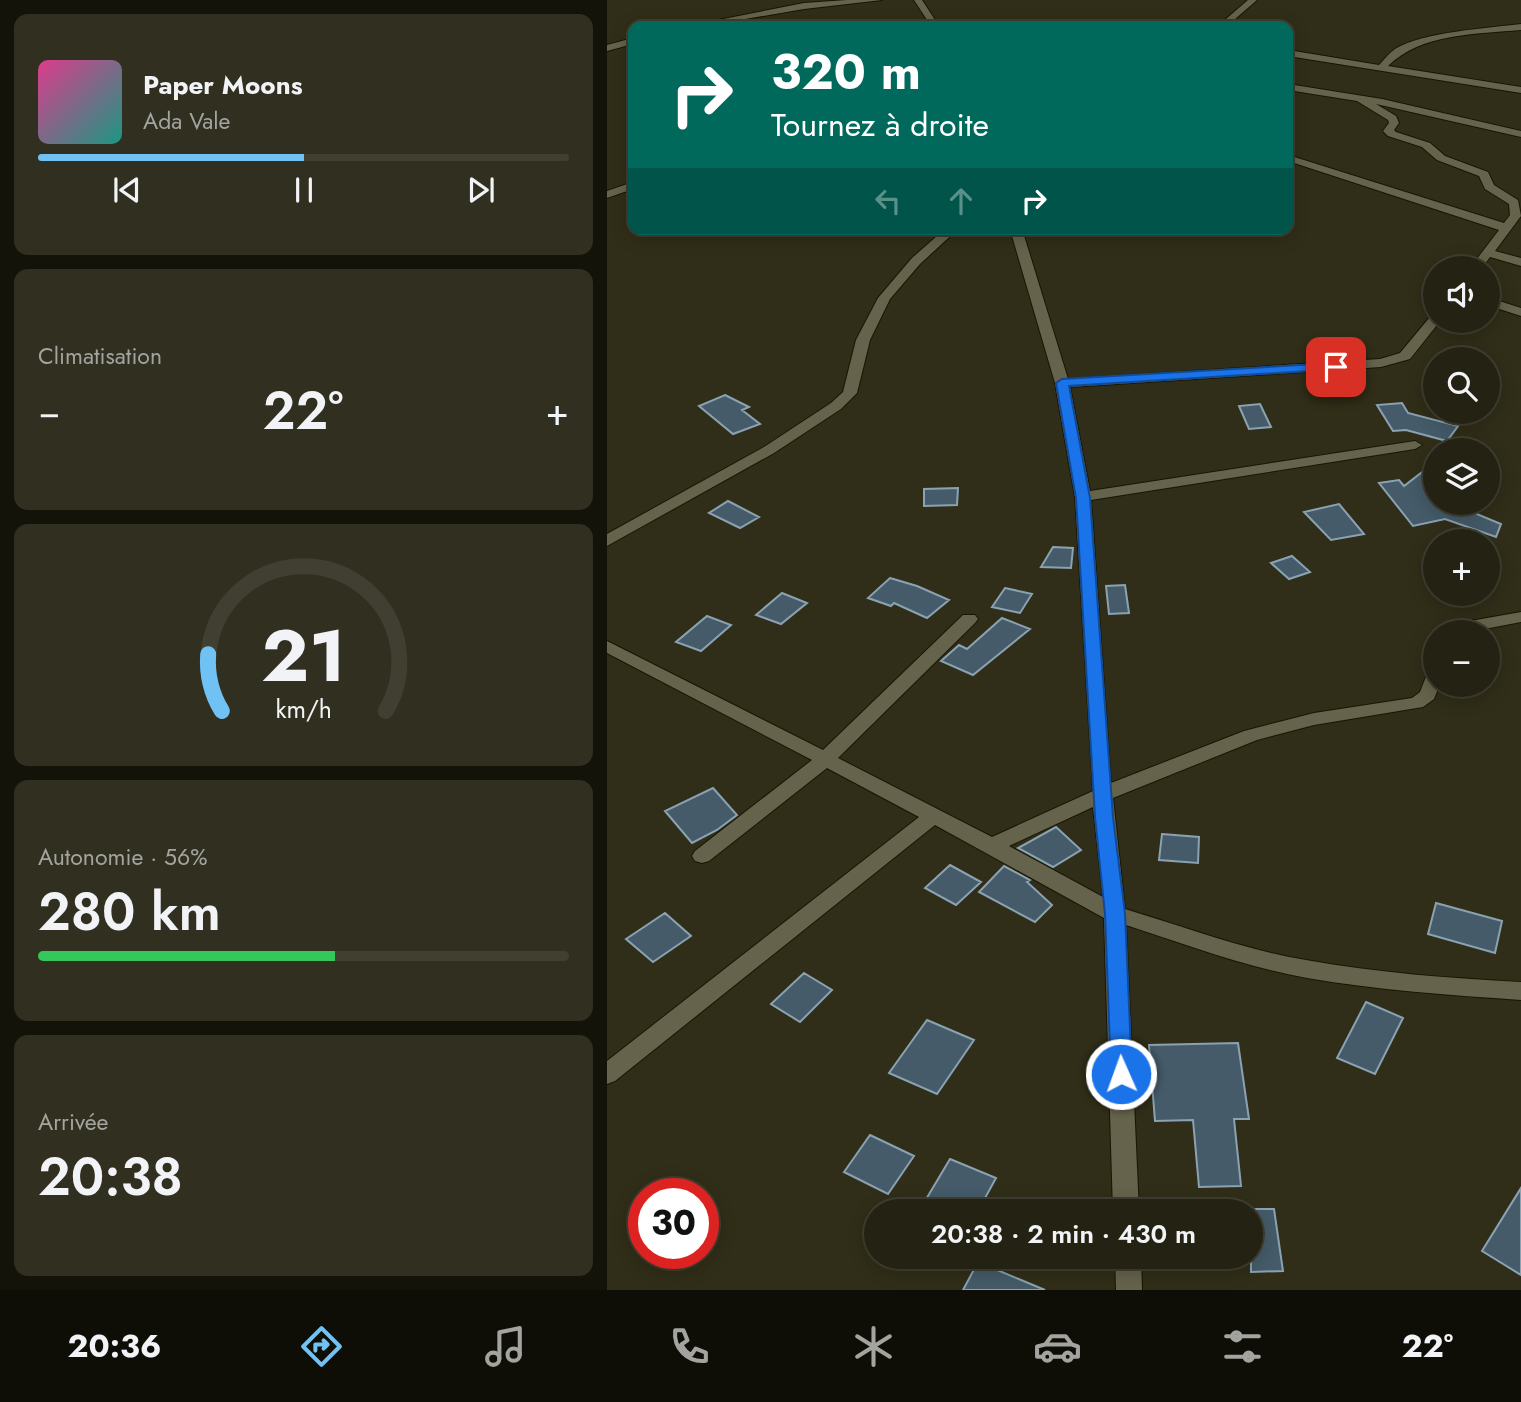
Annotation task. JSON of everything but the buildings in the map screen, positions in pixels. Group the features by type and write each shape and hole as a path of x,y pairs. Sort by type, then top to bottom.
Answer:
{"street":[{"path":"720,21 804,6 878,0"},
{"path":"918,0 932,21"},
{"path":"1228,21 1253,0"},
{"path":"1383,66 1398,51 1413,45 1465,32 1521,27"},
{"path":"607,48 628,42"},
{"path":"1293,54 1521,90"},
{"path":"1293,88 1359,98 1521,134"},
{"path":"1359,98 1392,118 1394,122 1389,131 1392,134 1426,145 1441,158 1484,174 1490,187 1514,202 1516,215 1512,226 1485,256"},
{"path":"1293,160 1512,226"},
{"path":"607,195 628,187"},
{"path":"607,541 769,450 836,406 850,393 863,340 884,298 916,261 945,235"},
{"path":"1018,235 1062,383 1083,498 1105,793 1104,817 1115,914 1126,1199"},
{"path":"1487,253 1521,262"},
{"path":"1500,305 1521,312"},
{"path":"1062,383 1381,363 1405,356 1424,333"},
{"path":"1083,498 1415,445"},
{"path":"1500,620 1521,617"},
{"path":"702,856 825,760 969,619"},
{"path":"607,646 992,846 1115,914 1244,954 1306,969 1441,986 1521,990"},
{"path":"992,846 1105,793 1219,747 1285,725 1417,703 1425,697"},
{"path":"607,1074 933,816"},
{"path":"1128,1269 1129,1290"}],"route":[{"path":"1121,1074 1115,914 1104,817 1105,793 1083,498 1062,383 1336,367"}]}
